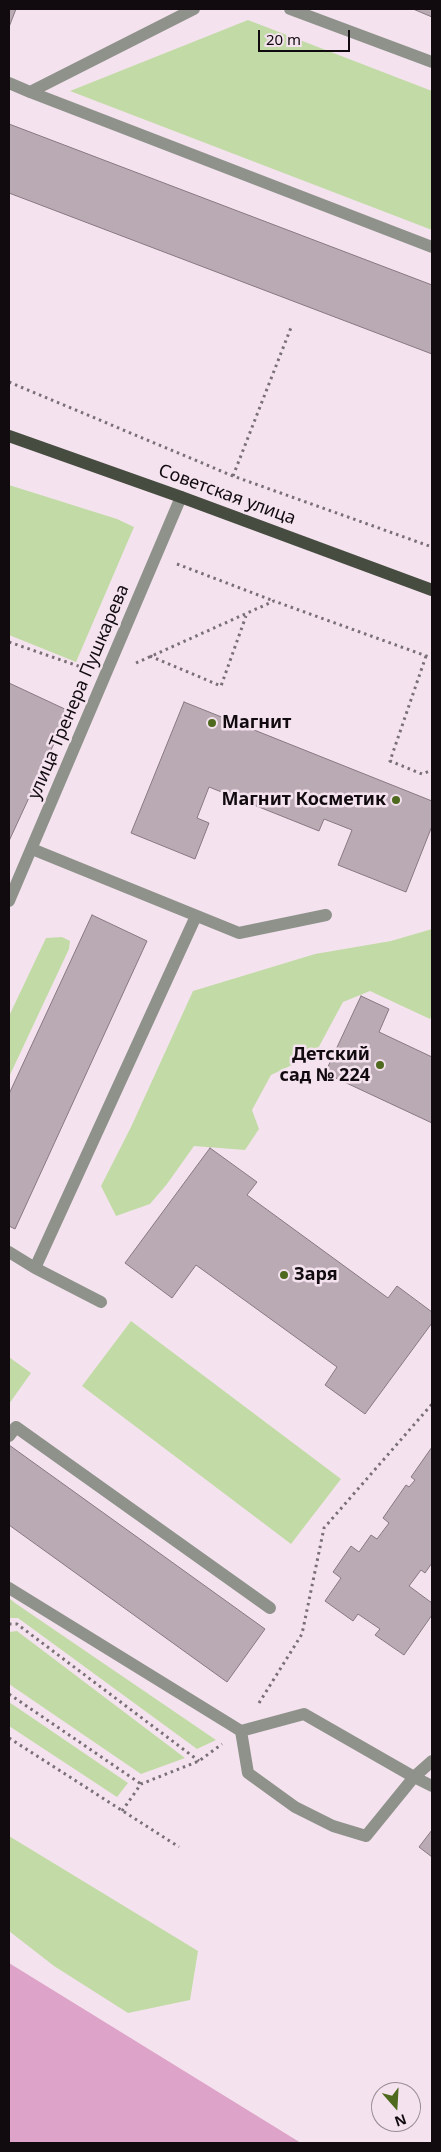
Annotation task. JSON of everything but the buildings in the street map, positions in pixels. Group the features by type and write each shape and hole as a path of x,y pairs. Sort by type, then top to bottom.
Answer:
{"main road":[{"name":"Советская улица","path":"9,436 181,497 432,590"}],"street":[{"path":"30,92 194,9"},
{"path":"290,9 432,62"},
{"path":"9,83 432,247"},
{"name":"улица Тренера Пушкарева","path":"9,901 181,497"},
{"path":"32,849 239,933 326,914"},
{"path":"35,1268 196,916"},
{"path":"9,1252 35,1268 101,1302"},
{"path":"9,1436 16,1427 270,1608"},
{"path":"9,1588 242,1731 304,1714 432,1786"},
{"path":"242,1731 248,1772 295,1806 334,1826 366,1836 414,1777 432,1760"}],"path":[{"path":"233,476 292,325"},
{"path":"9,382 233,476 432,547"},
{"path":"156,556 432,658"},
{"path":"9,642 106,676 274,601"},
{"path":"150,656 221,686 246,615"},
{"path":"426,656 390,761 422,774 432,770"},
{"path":"122,1811 141,1784 199,1761 242,1731 302,1634 324,1528 432,1404"},
{"path":"9,1624 17,1624 199,1761"},
{"path":"9,1694 141,1784"},
{"path":"9,1738 179,1847"}],"green space":[{"path":"248,20 432,91 432,230 70,91"},
{"path":"9,485 117,519 134,527 76,662 9,635"},
{"path":"432,929 432,1016 430,1019 370,991 343,1002 315,1054 271,1075 252,1110 259,1129 245,1150 194,1146 150,1204 116,1216 101,1186 131,1127 193,991 315,954 391,941"},
{"path":"62,937 70,941 69,949 9,1077 9,1016 46,938"},
{"path":"131,1321 341,1479 291,1544 82,1386"},
{"path":"9,1357 31,1373 9,1404"},
{"path":"9,1598 216,1740 197,1749 18,1618 9,1618"},
{"path":"17,1631 185,1758 141,1774 9,1684 9,1632"},
{"path":"9,1702 128,1783 117,1797 9,1726"},
{"path":"9,1836 198,1951 190,2000 128,2013 54,1966 9,1931"}],"shaded area":[{"path":"9,1963 301,2143 9,2143"}],"place":[{"name":"Магнит","path":"212,723"},
{"name":"Магнит Косметик","path":"396,800"},
{"name":"Детский сад № 224","path":"380,1065"},
{"name":"Заря","path":"284,1275"}]}
